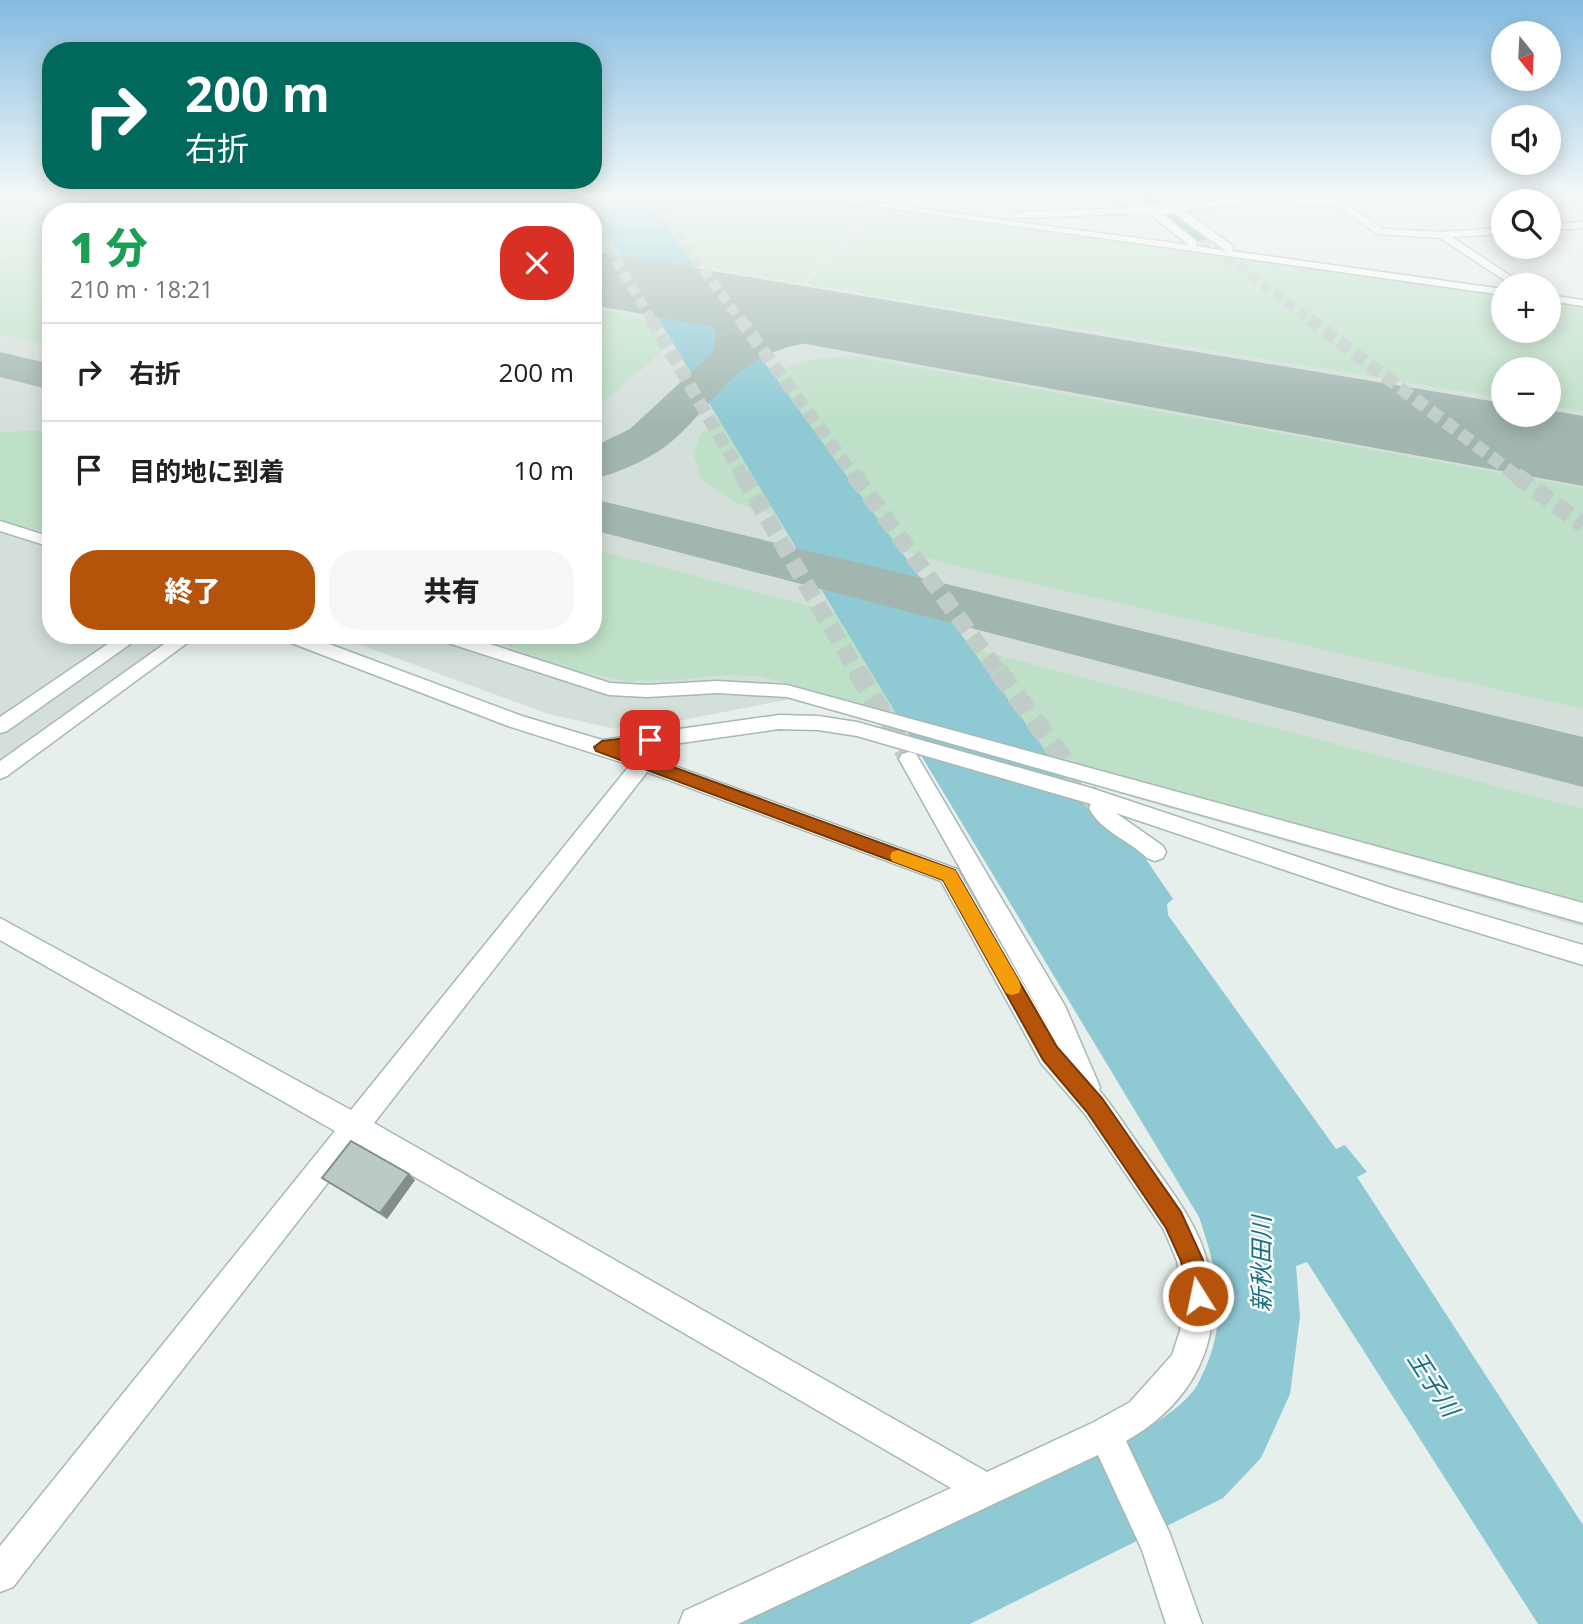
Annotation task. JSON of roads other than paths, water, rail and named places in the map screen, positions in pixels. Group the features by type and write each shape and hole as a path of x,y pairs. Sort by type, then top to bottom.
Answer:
{"street":[{"path":"1364,273 1491,290"},
{"path":"1406,273 1491,284"},
{"path":"1561,294 1583,297"},
{"path":"1561,300 1583,303"},
{"path":"0,526 42,539"},
{"path":"0,726 121,644"},
{"path":"0,771 176,644"},
{"path":"311,644 515,720 602,747 949,875 1050,1054 1094,1105 1174,1220 1192,1260 1198,1296 1196,1331 1185,1365 1142,1414 1109,1439 985,1489 697,1624"},
{"path":"470,644 609,689 647,691 717,687 788,691 1583,913"},
{"path":"602,747 779,722 818,723 857,729 1091,796 1394,898 1583,955"},
{"path":"909,759 1056,1014 1094,1105"},
{"path":"0,1574 643,762"},
{"path":"1099,808 1110,822 1142,838 1155,852"},
{"path":"0,928 353,1126 985,1489"},
{"path":"1109,1439 1158,1546 1184,1624"}],"water":[{"path":"631,273 700,273 1094,818 1133,840 1173,899 1167,904 1168,915 1336,1149 1345,1145 1367,1172 1357,1177 1583,1525 1583,1624 1538,1624 1307,1262 1296,1266 1300,1317 1290,1394 1261,1458 1223,1498 970,1624 728,1624 1134,1437 1174,1410 1188,1397 1201,1378 1216,1332 1218,1294 1211,1256 1199,1217"}],"tunnel":[{"path":"624,273 652,321"},
{"path":"706,273 741,321"},
{"path":"1247,273 1311,321"},
{"path":"651,319 743,477"},
{"path":"740,319 855,477"},
{"path":"1309,319 1518,477"},
{"path":"742,475 858,673"},
{"path":"854,475 999,673"},
{"path":"1516,475 1583,525"},
{"path":"857,671 909,759"},
{"path":"998,671 1098,807"}],"water label":[{"name":"新秋田川","path":"1262,1264"},
{"name":"王子川","path":"1433,1384"}]}
